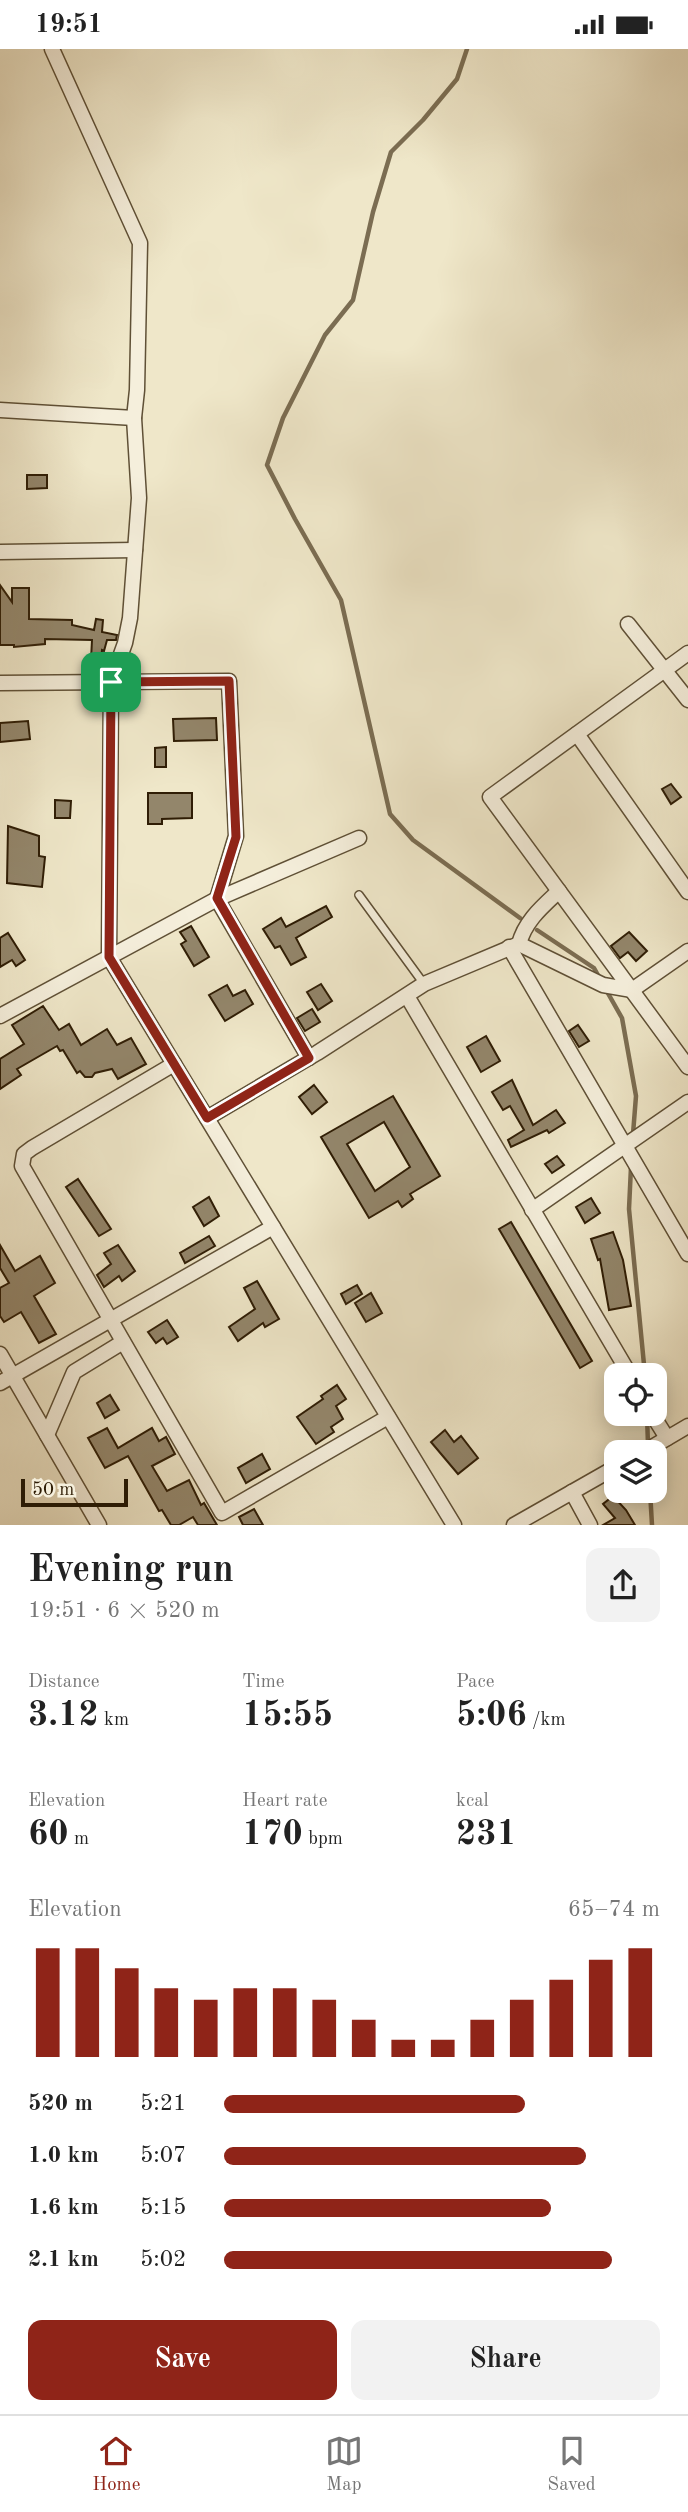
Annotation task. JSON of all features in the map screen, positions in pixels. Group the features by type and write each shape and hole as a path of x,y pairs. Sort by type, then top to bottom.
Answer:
{"street":[{"path":"52,49 140,243 134,418 138,498 135,549 130,618 125,643 111,682 109,957 454,1525"},
{"path":"0,410 134,418"},
{"path":"0,552 135,549"},
{"path":"628,624 688,700"},
{"path":"688,653 490,797 688,1067"},
{"path":"0,683 229,681 236,837 217,898 309,1058"},
{"path":"577,734 688,892"},
{"path":"2,1011 217,898 359,838"},
{"path":"207,1118 309,1058 424,984 514,945 537,911 559,891"},
{"path":"514,945 603,985 632,990 688,951"},
{"path":"514,945 624,1146 688,1254"},
{"path":"407,996 622,1363"},
{"path":"174,1064 32,1147 24,1154 22,1166 222,1513 388,1417"},
{"path":"532,1210 688,1102"},
{"path":"6,1380 273,1227"},
{"path":"47,1435 74,1372 123,1342"},
{"path":"60,1349 74,1372"},
{"path":"0,1355 6,1380 47,1435 99,1525"},
{"path":"659,1426 667,1439 688,1426"},
{"path":"514,1525 604,1474"},
{"path":"572,1492 590,1525"}],"lane":[{"path":"359,895 424,984"}],"building":[{"path":"27,475 47,475 47,488 27,489"},
{"path":"0,585 12,602 12,588 29,588 29,619 72,620 72,625 94,630 96,619 103,620 102,632 117,635 116,640 107,640 101,660 91,660 92,640 45,639 45,644 14,647 0,645"},
{"path":"216,718 217,740 174,741 173,719"},
{"path":"28,721 30,739 0,742 0,723"},
{"path":"166,747 166,767 155,767 155,748"},
{"path":"671,784 681,797 671,804 662,789"},
{"path":"148,793 192,793 192,818 162,819 162,824 148,824"},
{"path":"55,800 71,801 70,818 55,818"},
{"path":"8,826 39,836 39,856 45,857 42,887 7,883"},
{"path":"326,906 332,917 296,938 306,957 291,965 280,946 275,948 263,929 281,918 286,927"},
{"path":"191,926 209,957 194,966 181,944 186,941 180,932"},
{"path":"629,932 647,951 636,961 628,952 620,958 611,946"},
{"path":"8,933 25,960 16,966 12,960 0,967 0,938"},
{"path":"321,984 332,1001 318,1010 307,992"},
{"path":"227,985 233,996 245,990 253,1004 225,1021 209,995"},
{"path":"43,1006 59,1030 69,1024 81,1045 107,1029 117,1045 131,1038 146,1064 118,1079 112,1069 85,1077 80,1071 77,1073 63,1050 60,1051 57,1046 17,1069 21,1075 0,1089 0,1059 24,1044 12,1025"},
{"path":"312,1009 320,1022 305,1031 297,1018"},
{"path":"578,1025 589,1041 579,1047 569,1031"},
{"path":"486,1036 500,1061 481,1072 467,1047"},
{"path":"512,1080 533,1125 556,1110 565,1123 549,1133 547,1130 511,1147 508,1140 524,1130 510,1106 503,1110 492,1092"},
{"path":"314,1085 327,1102 312,1114 299,1097"},
{"path":"393,1096 440,1176 410,1194 413,1199 402,1207 398,1201 369,1218 321,1137","holes":["384,1122 410,1167 375,1191 347,1144"]},
{"path":"557,1156 564,1165 552,1173 545,1164"},
{"path":"78,1179 111,1229 99,1236 66,1187"},
{"path":"209,1197 219,1216 204,1226 193,1207"},
{"path":"591,1198 600,1213 585,1223 576,1207"},
{"path":"511,1222 592,1361 580,1368 499,1229"},
{"path":"613,1232 623,1260 631,1306 609,1310 600,1259 598,1260 591,1239"},
{"path":"209,1236 215,1246 185,1263 180,1253"},
{"path":"0,1245 15,1271 40,1256 55,1283 34,1296 56,1334 39,1343 21,1312 4,1322 0,1316 0,1288 9,1283 0,1268"},
{"path":"118,1245 135,1271 122,1281 119,1276 104,1287 97,1275 111,1264 104,1253"},
{"path":"257,1281 279,1319 265,1327 263,1323 238,1341 229,1327 255,1309 244,1288"},
{"path":"357,1285 362,1294 346,1304 341,1294"},
{"path":"371,1293 382,1313 366,1322 355,1303"},
{"path":"167,1320 178,1337 167,1344 163,1338 156,1343 148,1332"},
{"path":"337,1385 346,1399 336,1406 343,1419 331,1427 334,1432 316,1444 297,1417 323,1399 321,1396"},
{"path":"110,1395 119,1410 105,1418 97,1403"},
{"path":"107,1428 118,1448 152,1428 159,1441 166,1437 175,1454 152,1466 167,1491 189,1480 201,1505 204,1503 217,1525 198,1525 193,1517 179,1525 171,1525 162,1510 159,1511 128,1456 105,1468 88,1438"},
{"path":"445,1430 454,1442 461,1436 478,1458 458,1474 431,1442"},
{"path":"262,1454 270,1469 246,1483 238,1468"},
{"path":"620,1503 635,1525 603,1525 615,1518 603,1504"},
{"path":"254,1509 263,1525 243,1525 239,1517"}],"waterway":[{"path":"467,49 457,79 423,120 391,152 373,212 353,300 325,335 283,418 267,465 341,600 390,814 413,840 520,918"},
{"path":"537,930 594,968 599,977"},
{"path":"605,988 622,1018 636,1096 633,1134"},
{"path":"631,1167 629,1209 644,1363"},
{"path":"647,1426 648,1440"},
{"path":"651,1503 652,1525"}],"route":[{"path":"229,681 236,837 217,898 309,1058 207,1118 109,957 111,682 229,681"}]}
